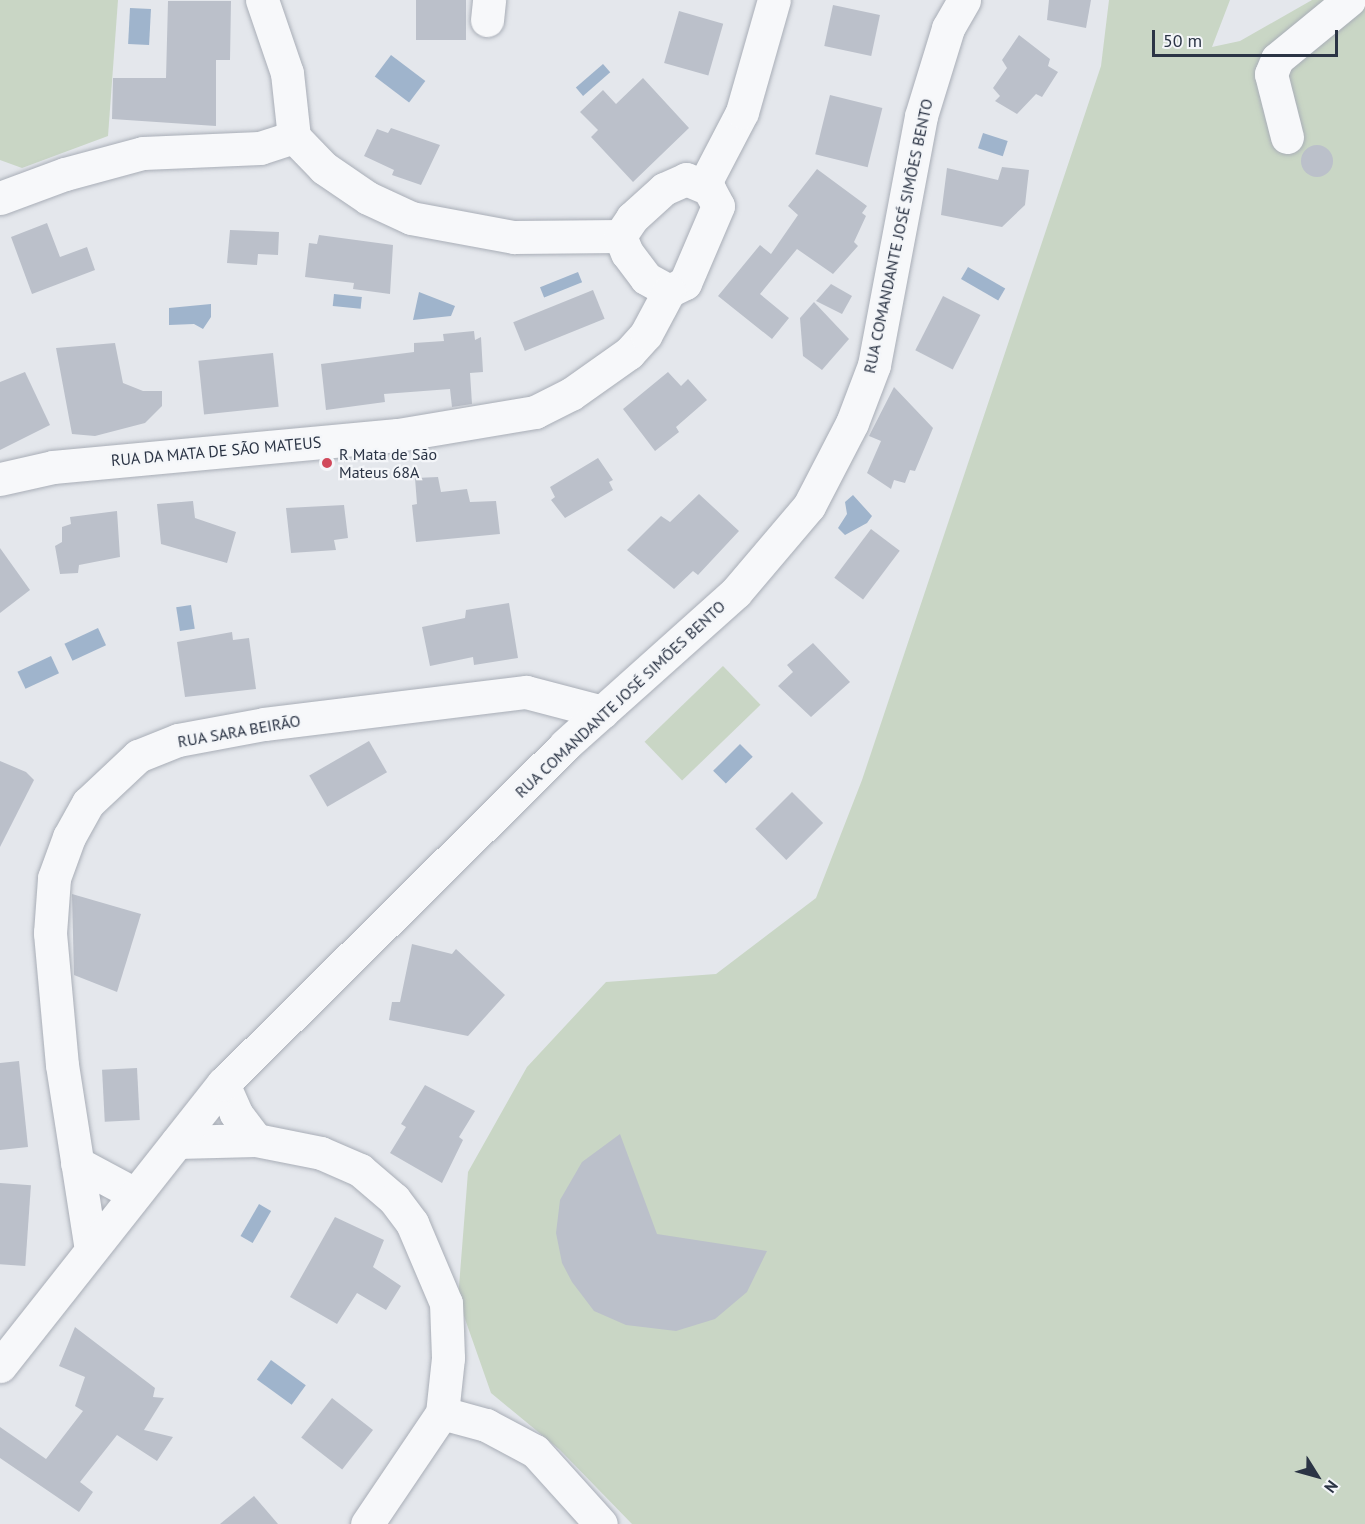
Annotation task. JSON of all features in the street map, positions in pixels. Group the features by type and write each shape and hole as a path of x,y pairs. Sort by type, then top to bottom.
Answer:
{"street":[{"path":"262,0 287,73 294,137 324,168 369,198 411,218 514,237 620,236"},
{"path":"704,185 742,112 774,0"},
{"name":"RUA COMANDANTE JOSÉ SIMÕES BENTO","path":"0,1366 133,1193 223,1084 565,745 744,583 809,506 833,463 874,365 921,116 945,38 964,0"},
{"path":"1287,137 1271,74 1277,59 1349,0"},
{"path":"0,198 65,174 143,153 260,148 294,137"},
{"path":"686,179 704,185 718,206 685,284 669,291 646,278 627,253 620,236 632,218 675,181 686,179"},
{"name":"RUA DA MATA DE SÃO MATEUS","path":"0,479 53,467 398,435 535,412 571,394 629,353 646,334 669,291"},
{"path":"526,692 565,745"},
{"name":"RUA SARA BEIRÃO","path":"91,1250 63,1065 51,903 54,878 69,837 88,803 138,756 178,740 264,724 526,692 602,712"},
{"path":"223,1084 236,1113 256,1140"},
{"path":"177,1142 256,1140 321,1153 360,1170 394,1199 412,1223 446,1303 448,1358 442,1413 368,1524"},
{"path":"77,1163 133,1193"},
{"path":"442,1413 486,1425 535,1451 601,1524"}],"green space":[{"path":"0,0 118,0 108,136 22,168 0,160"},
{"path":"1109,0 1230,0 1212,47 1240,41 1312,0 1365,0 1365,1524 632,1524 560,1450 491,1393 458,1299 468,1172 527,1067 606,982 716,974 816,898 862,780 1101,66"},
{"path":"723,666 761,705 682,781 645,742"}],"water":[{"path":"130,8 151,9 149,45 128,44"},
{"path":"391,55 425,81 409,102 375,77"},
{"path":"603,64 610,72 583,96 576,88"},
{"path":"983,133 1008,141 1003,156 978,148"},
{"path":"968,267 1005,288 998,301 961,279"},
{"path":"578,272 582,282 544,298 540,287"},
{"path":"419,292 455,306 451,316 413,320"},
{"path":"334,294 362,297 361,309 333,306"},
{"path":"211,304 211,317 203,329 194,324 169,325 169,308"},
{"path":"853,495 872,516 867,523 845,535 838,528 847,514 845,502"},
{"path":"191,605 195,629 180,631 176,607"},
{"path":"98,628 106,645 72,661 64,644"},
{"path":"51,656 59,673 25,689 17,672"},
{"path":"740,744 753,757 726,784 713,771"},
{"path":"259,1204 271,1211 253,1243 240,1236"},
{"path":"271,1360 306,1385 292,1405 257,1379"}],"building":[{"path":"416,0 466,0 466,40 416,40"},
{"path":"1049,0 1091,0 1086,28 1047,20"},
{"path":"168,1 231,1 230,60 216,60 216,126 112,119 113,78 166,78"},
{"path":"833,5 880,15 871,56 824,46"},
{"path":"679,11 723,24 708,76 664,63"},
{"path":"1019,35 1050,59 1048,66 1058,72 1042,97 1036,94 1017,114 995,101 1000,96 993,88 1007,68 1002,60"},
{"path":"643,78 689,128 633,182 591,137 598,130 580,112 603,90 616,104"},
{"path":"830,95 882,108 868,167 815,154"},
{"path":"391,128 440,145 421,185 392,175 394,170 364,156 377,129 388,133"},
{"path":"1317,145 1329,149 1333,161 1329,173 1317,177 1305,173 1301,161 1305,149"},
{"path":"1002,167 1029,170 1025,205 1002,227 941,215 947,168 998,180"},
{"path":"817,169 867,206 862,213 866,216 854,242 858,246 833,274 797,249 760,294 789,318 772,339 718,296 760,245 771,254 798,215 788,206"},
{"path":"47,223 60,257 87,247 95,270 32,294 11,237"},
{"path":"230,230 279,232 278,255 258,254 257,265 227,263"},
{"path":"319,235 393,245 390,294 353,289 354,283 305,277 309,243 317,244"},
{"path":"831,284 852,296 842,314 816,301"},
{"path":"593,290 605,319 525,351 513,322"},
{"path":"943,296 980,315 953,369 915,350"},
{"path":"814,302 849,339 822,370 803,356 800,318"},
{"path":"474,331 475,340 481,337 483,372 470,373 472,404 452,407 450,389 384,394 385,402 326,410 321,364 414,352 414,343 444,341 443,334"},
{"path":"115,343 123,383 143,391 162,391 162,406 145,423 95,436 72,434 56,348"},
{"path":"273,353 279,407 204,415 198,361"},
{"path":"25,372 50,425 0,450 0,382"},
{"path":"668,372 681,386 688,379 707,400 676,427 679,432 655,451 623,409"},
{"path":"894,387 933,428 915,471 910,470 905,483 894,480 891,489 867,473 881,441 869,436"},
{"path":"598,458 613,480 609,482 613,490 565,518 551,500 555,497 550,487"},
{"path":"438,477 441,492 467,489 470,502 496,501 500,534 416,542 412,505 417,504 415,478"},
{"path":"699,494 739,531 698,575 693,571 674,589 627,550 661,516 670,522"},
{"path":"193,501 195,518 236,532 227,563 161,544 157,504"},
{"path":"344,505 348,538 334,540 336,550 291,553 286,508"},
{"path":"117,511 120,557 79,565 78,573 60,574 55,546 62,542 62,527 71,524 70,517"},
{"path":"871,529 900,551 863,599 834,578"},
{"path":"0,548 30,590 0,613"},
{"path":"509,603 518,658 474,665 473,657 430,666 422,627 465,618 466,610"},
{"path":"232,632 233,640 249,638 256,689 185,697 177,642"},
{"path":"813,643 850,682 811,717 778,686 793,672 787,665"},
{"path":"369,741 387,772 327,807 309,776"},
{"path":"0,761 26,772 34,780 0,847"},
{"path":"792,792 823,823 786,860 755,829"},
{"path":"72,894 141,914 117,992 74,975"},
{"path":"412,944 452,954 456,949 505,995 468,1036 389,1020 392,1002 400,1002"},
{"path":"19,1061 28,1147 0,1150 0,1063"},
{"path":"137,1068 140,1120 105,1122 102,1070"},
{"path":"425,1085 475,1111 459,1137 463,1140 442,1183 390,1153 406,1127 401,1124"},
{"path":"620,1134 657,1234 767,1251 747,1292 715,1319 676,1331 626,1325 594,1311 572,1282 562,1263 556,1233 560,1200 582,1162"},
{"path":"0,1183 31,1185 25,1266 0,1264"},
{"path":"335,1217 384,1240 373,1267 401,1286 386,1310 357,1293 337,1324 290,1297"},
{"path":"75,1327 155,1388 153,1397 164,1398 144,1430 173,1437 157,1461 117,1435 80,1482 93,1492 79,1512 0,1458 0,1427 46,1459 83,1411 75,1406 85,1377 59,1366"},
{"path":"332,1398 373,1430 342,1469 301,1437"},
{"path":"254,1496 278,1524 220,1524"}],"place":[{"name":"R Mata de São Mateus 68A","path":"327,463"}]}
